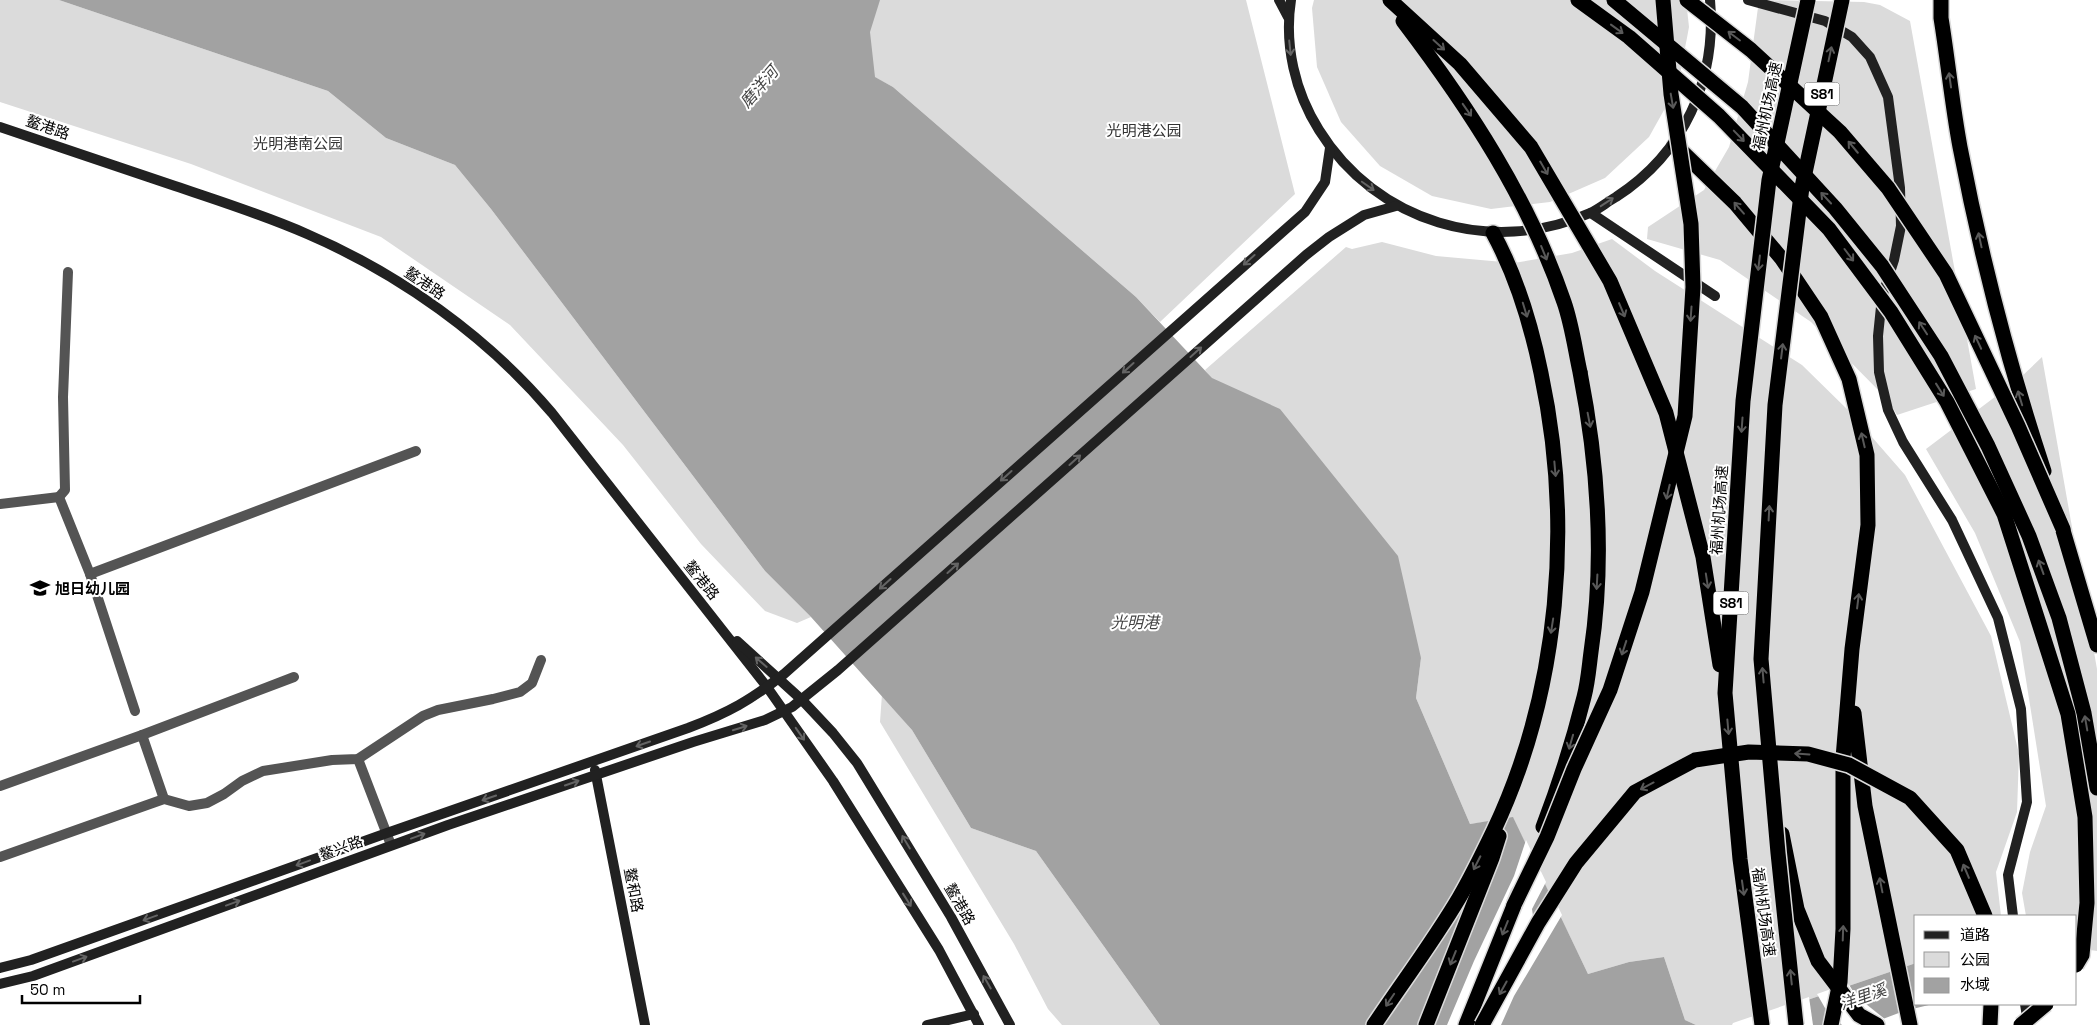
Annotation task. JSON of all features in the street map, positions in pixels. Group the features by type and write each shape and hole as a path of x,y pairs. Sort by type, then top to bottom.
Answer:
{"highway":[{"path":"1388,0 1460,64 1532,147 1610,281 1666,413 1703,557 1725,693"},
{"path":"1388,0 1428,54 1497,156 1534,227 1565,304 1591,430 1599,550 1595,624 1585,695 1559,784 1514,905 1466,1025"},
{"path":"1578,0 1629,37 1720,116 1829,229 1891,312 1947,402 2004,514 2068,714 2085,817 2087,903 2082,955 2077,963"},
{"path":"1614,0 1742,107 1835,208 1882,266 1941,356 1988,446 2029,536 2056,608 2084,713 2097,788"},
{"path":"1514,905 1547,836 1574,769 1610,690 1642,592 1685,416 1693,287 1691,224 1671,94 1662,0"},
{"path":"1687,0 1751,50 1827,119 1888,188 1946,274 2018,426 2063,530"},
{"name":"福州机场高速","path":"1762,1025 1740,859 1725,693 1743,401 1769,180 1808,0"},
{"name":"福州机场高速","path":"1796,1025 1778,853 1761,659 1776,405 1802,187 1842,0"},
{"path":"1941,0 1941,18 1960,145 1991,289 2020,398 2063,530 2097,644"},
{"path":"1673,144 1735,203 1782,259 1821,317 1850,379 1867,455 1868,525 1852,649 1842,758 1843,929 1840,982 1831,1025"},
{"path":"1426,1025 1492,858 1522,763 1541,690 1553,619 1558,543 1556,475 1549,411 1536,345 1519,290 1505,256 1492,233"},
{"path":"1852,649 1855,729 1865,806 1909,1022"},
{"path":"1482,1025 1538,924 1576,863 1635,792 1695,760 1749,752 1808,754 1849,765 1910,798 1958,850 1985,915"},
{"path":"1374,1025 1459,898 1494,829 1522,763"},
{"path":"1774,798 1797,909 1818,961 1859,1015 1877,1025"},
{"path":"1990,1025 1991,1005"},
{"path":"2021,1025 2045,1005"}],"main road":[{"path":"1279,0 1288,18"},
{"path":"1291,0 1288,18 1290,52 1298,86 1312,118 1330,148 1360,181 1396,206 1443,225 1492,233 1543,229 1591,213 1636,184 1673,144 1694,108 1707,68 1712,27 1710,0"},
{"path":"1748,0 1825,21 1852,37 1870,57 1888,97 1900,188 1901,226 1894,260 1882,298 1878,336 1879,372 1888,410 1903,442 1952,520 1998,618 2021,709 2026,802 2008,875 2013,915"},
{"name":"鳌港路","path":"0,127 287,226 351,256 419,296 471,334 538,396 767,687 838,789 939,950 979,1025"},
{"name":"鳌兴路","path":"0,968 32,960 688,728 723,715 744,704 779,678 1305,212 1326,182 1330,148"},
{"name":"鳌兴路","path":"0,984 42,973 391,845 764,720 784,711 802,700 838,670 1306,255 1329,237 1364,215 1396,206"},
{"path":"1591,213 1715,296"},
{"name":"鳌港路","path":"719,625 802,700 833,733 857,763 946,909 1010,1025"},
{"name":"鳌和路","path":"591,762 597,775 644,1025"},
{"path":"2025,1005 2028,1025"},
{"path":"927,1025 974,1014"}],"street":[{"path":"0,504 59,497 66,490 63,397 68,272"},
{"path":"90,574 416,451"},
{"path":"59,497 90,574 135,711"},
{"path":"0,857 164,799 189,806 207,803 242,781 263,771 332,760 358,759 423,716 438,710 520,692 532,683 541,660"},
{"path":"0,786 142,735 294,677"},
{"path":"142,735 164,799"},
{"path":"358,759 391,845"}],"green space":[{"name":"光明港南公园","path":"0,0 59,0 328,91 386,138 455,165 491,209 765,571 811,617 797,623 765,611 701,544 623,445 510,325 381,237 191,164 0,102"},
{"name":"光明港公园","path":"729,0 1246,0 1295,194 1160,322 1136,297 893,87"},
{"path":"1314,0 1686,0 1689,27 1678,85 1649,137 1605,178 1550,202 1491,209 1432,196 1380,166 1341,122 1317,67 1312,8"},
{"path":"1759,0 1864,2 1880,5 1910,21 1976,389 1897,415 1888,400 1811,322 1720,260 1647,239 1648,227 1704,190 1729,147 1748,82"},
{"path":"1612,239 1655,271 1802,365 1851,413 1905,475 1991,636 2019,754 2017,812 1996,872 2001,915 1914,915 1914,964 1734,1025 1696,1025 1685,1020 1664,957 1629,962 1588,974 1513,818 1470,824 1416,698 1421,658 1205,370 1346,247 1352,249 1382,242 1436,256 1514,263 1572,253"},
{"path":"2042,357 2097,669 2097,953 2077,950 2077,915 2026,915 2022,893 2030,852 2046,806 2020,642 1975,533 1926,449 2020,378"},
{"path":"882,694 912,730 971,828 1036,851 1160,1025 1062,1025 1048,1009 1014,944 880,722"}],"water":[{"name":"光明港","path":"59,0 880,0 870,32 875,77 893,87 1136,297 1212,378 1280,409 1398,556 1421,658 1416,698 1470,824 1513,817 1588,974 1629,962 1664,957 1685,1020 1696,1025 1160,1025 1036,851 971,828 912,730 811,617 765,571 491,209 455,165 386,138 328,91"},
{"name":"洋里溪","path":"1914,964 1914,1005 1929,1005 1904,1011 1867,1025 1734,1025"}],"pier":[{"path":"1526,840 1546,882 1532,909 1533,916 1550,890 1562,915 1514,996 1501,1025 1447,1025 1474,961 1514,876"},
{"path":"2077,948 2097,951 2097,982 2077,980"},
{"path":"1848,983 1856,996 1886,1020 1874,1025 1842,1025 1825,1008 1817,994"},
{"path":"1809,997 1813,1025 1732,1025 1733,1023"}],"place":[{"name":"旭日幼儿园","path":"40,588"}],"water label":[{"name":"磨洋河","path":"759,87"}]}
